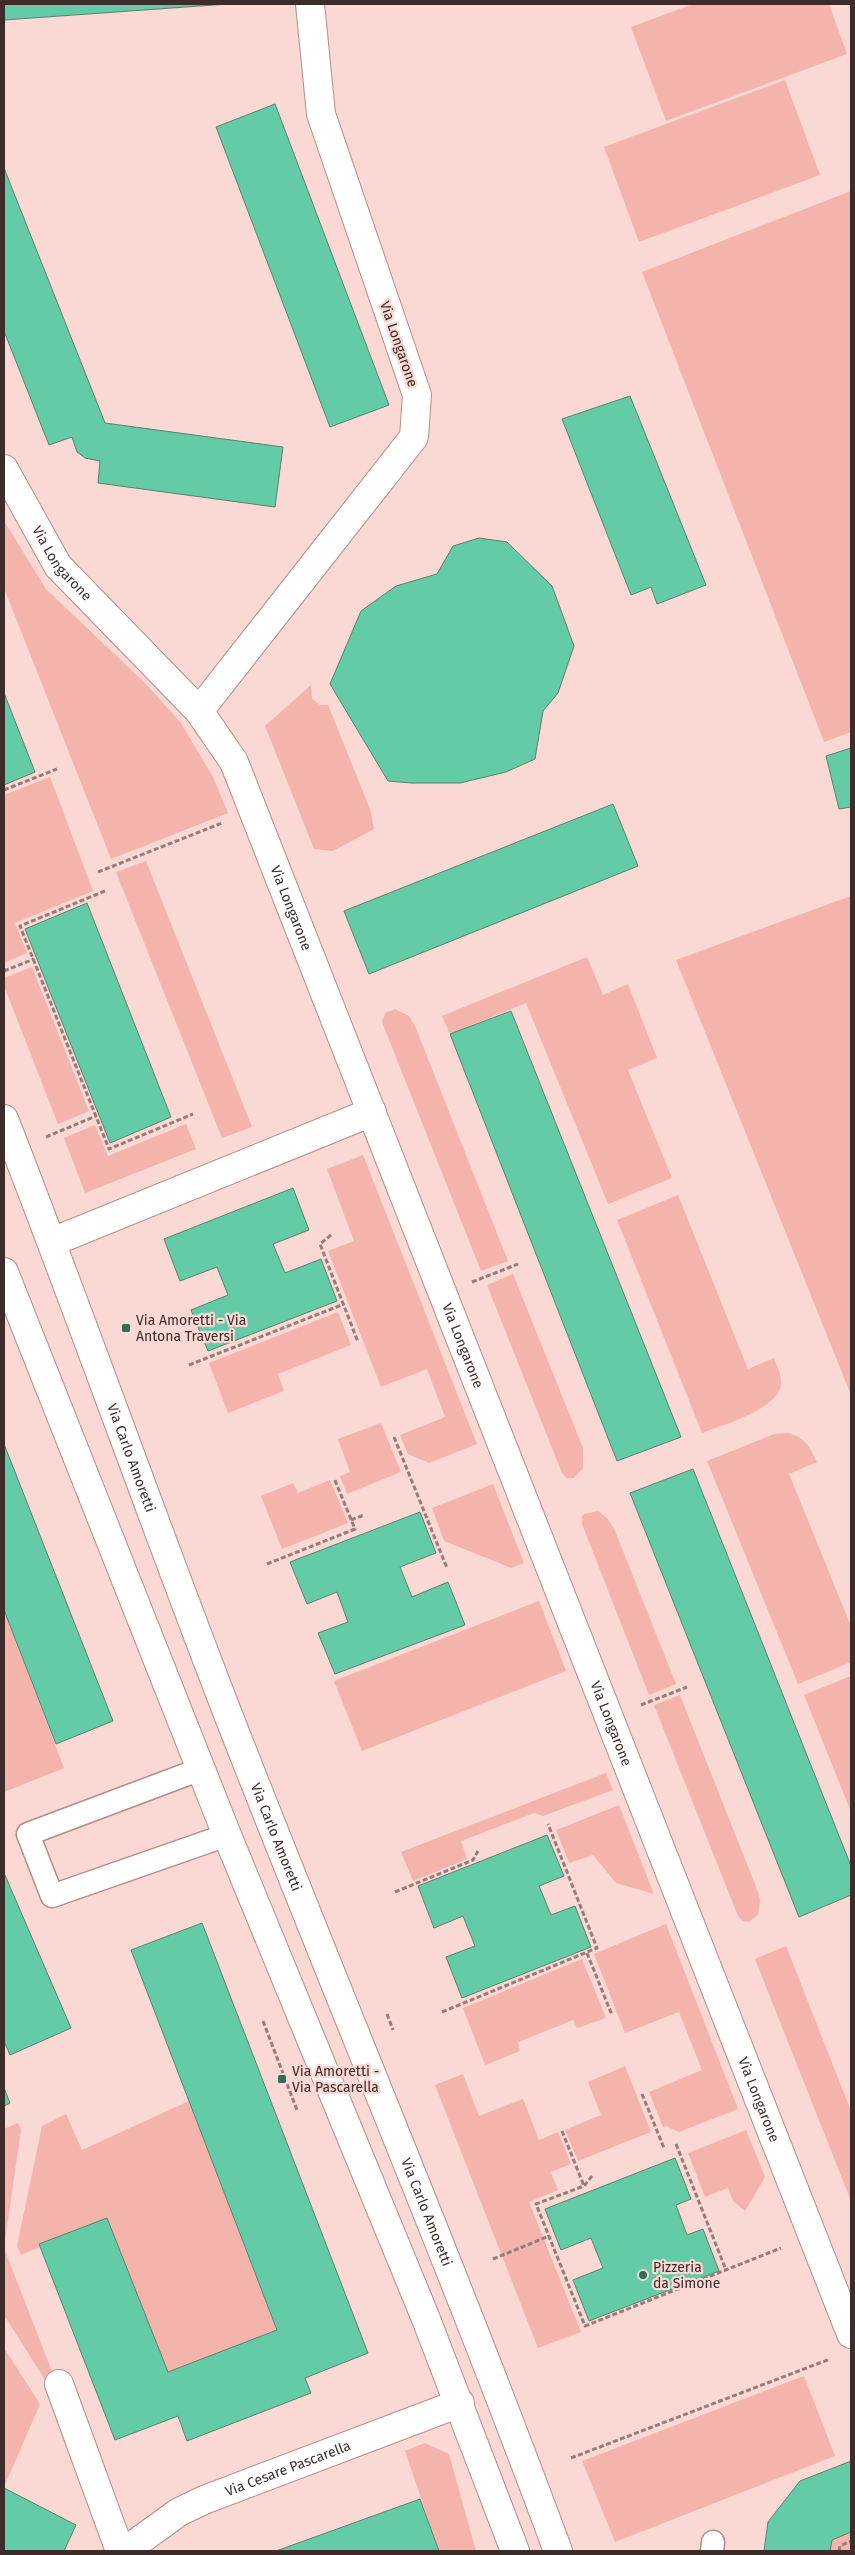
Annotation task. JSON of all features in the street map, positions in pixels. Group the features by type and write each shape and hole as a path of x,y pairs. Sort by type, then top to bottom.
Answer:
{"street":[{"name":"Via Longarone","path":"198,711 414,437 416,395 321,114 310,4"},
{"name":"Via Longarone","path":"4,469 58,566 198,711 234,762 851,2334"},
{"path":"52,1242 372,1112"},
{"name":"Via Carlo Amoretti","path":"4,1119 52,1242 224,1703 497,2389 558,2551"},
{"path":"4,1272 227,1835 460,2403 515,2551"},
{"path":"59,2384 120,2551"},
{"name":"Via Cesare Pascarella","path":"125,2551 179,2512 204,2500 460,2403"}],"lane":[{"path":"201,1768 28,1834 52,1896 227,1835"}],"path":[{"path":"4,790 57,768"},
{"path":"98,872 253,810"},
{"path":"106,891 20,926 109,1150 193,1114"},
{"path":"4,971 34,959"},
{"path":"43,1139 96,1116"},
{"path":"332,1235 320,1244 358,1342"},
{"path":"443,1294 518,1264"},
{"path":"189,1365 344,1304"},
{"path":"394,1436 447,1568"},
{"path":"267,1564 355,1529 334,1478"},
{"path":"351,1520 364,1515"},
{"path":"609,1717 686,1687"},
{"path":"442,2012 597,1948 548,1824"},
{"path":"395,1892 473,1860 478,1851"},
{"path":"587,1953 612,2015"},
{"path":"263,2020 297,2110"},
{"path":"642,2094 664,2148"},
{"path":"562,2131 584,2186"},
{"path":"676,2144 726,2270"},
{"path":"592,2176 584,2186 536,2204 585,2326 812,2236"},
{"path":"493,2259 549,2236"},
{"path":"571,2458 835,2357"},
{"path":"839,2551 840,2546 851,2541"}],"shaded area":[{"path":"693,4 829,4 847,54 666,121 631,27"},
{"path":"785,80 820,175 639,242 604,147"},
{"path":"851,191 851,732 824,742 642,272"},
{"path":"4,521 46,589 145,683 181,723 213,777 228,813 111,859 4,588"},
{"path":"311,685 312,699 320,705 328,705 370,809 374,829 333,851 314,849 265,726"},
{"path":"50,777 93,891 15,923 27,953 4,963 4,795"},
{"path":"146,861 252,1127 222,1138 116,872"},
{"path":"851,896 851,1395 676,960"},
{"path":"587,957 603,995 628,984 657,1058 628,1070 672,1178 608,1204 526,1003 450,1034 442,1016"},
{"path":"32,967 89,1111 58,1124 4,986 4,978"},
{"path":"395,1009 409,1016 415,1026 508,1261 481,1271 382,1022 385,1013"},
{"path":"186,1124 196,1149 85,1193 64,1138 95,1125 108,1156"},
{"path":"363,1155 477,1444 429,1463 408,1454 400,1435 445,1417 427,1369 381,1387 328,1251 354,1241 327,1169"},
{"path":"678,1195 748,1369 774,1358 781,1382 777,1394 760,1409 735,1421 702,1433 617,1220"},
{"path":"513,1274 583,1448 583,1468 574,1478 567,1478 562,1473 487,1285"},
{"path":"338,1312 351,1345 278,1374 284,1391 228,1413 209,1363"},
{"path":"381,1423 401,1472 347,1494 340,1476 350,1472 338,1439"},
{"path":"789,1433 806,1444 817,1462 789,1474 851,1626 851,1662 798,1684 707,1461 774,1434"},
{"path":"330,1480 348,1523 282,1549 261,1496 293,1483 298,1493"},
{"path":"493,1484 524,1563 511,1568 444,1541 432,1508"},
{"path":"598,1511 608,1519 615,1531 676,1684 649,1695 582,1524 584,1514"},
{"path":"539,1601 566,1671 362,1751 334,1681"},
{"path":"4,1610 64,1768 4,1792"},
{"path":"851,1676 851,1812 804,1695"},
{"path":"680,1695 758,1892 760,1900 758,1915 749,1922 743,1921 738,1916 654,1705"},
{"path":"606,1773 613,1790 543,1816 534,1813 461,1841 467,1859 413,1881 401,1852"},
{"path":"619,1805 654,1894 616,1883 593,1855 569,1863 556,1830"},
{"path":"666,1924 738,2109 679,2132 666,2126 663,2127 649,2092 702,2070 679,2012 625,2033 594,1954"},
{"path":"786,1946 851,2111 851,2201 755,1959"},
{"path":"582,1959 606,2018 577,2028 573,2020 518,2042 520,2051 485,2065 463,2008"},
{"path":"625,2066 651,2132 578,2161 565,2130 601,2115 588,2082"},
{"path":"463,2074 479,2116 523,2099 539,2140 558,2132 571,2164 551,2172 558,2190 529,2202 581,2332 538,2348 435,2085"},
{"path":"189,2101 277,2330 168,2372 107,2218 21,2255 17,2246 42,2126 66,2114 82,2150"},
{"path":"18,2123 21,2130 4,2247 4,2129"},
{"path":"746,2130 765,2177 745,2211 733,2201 728,2188 705,2197 688,2153"},
{"path":"4,2248 56,2382 51,2389 4,2315"},
{"path":"4,2348 40,2404 4,2487"},
{"path":"804,2376 835,2456 615,2542 582,2461"},
{"path":"425,2443 449,2454 476,2551 439,2551 405,2451"},
{"path":"851,2532 851,2551 830,2551 832,2540"}],"building":[{"path":"4,4 228,4 4,20"},
{"path":"275,104 389,405 330,427 216,127"},
{"path":"4,168 105,423 283,447 275,507 98,483 100,461 85,458 77,452 72,437 49,445 4,331"},
{"path":"630,396 706,585 657,604 651,587 631,595 562,419"},
{"path":"479,538 507,542 552,586 574,646 558,693 543,711 535,759 506,772 460,783 388,781 330,684 361,611 396,586 437,574 453,546"},
{"path":"4,693 35,772 4,785"},
{"path":"851,748 851,807 839,809 826,756"},
{"path":"613,804 638,866 369,974 344,911"},
{"path":"87,903 171,1117 110,1143 25,929"},
{"path":"511,1011 681,1437 617,1461 450,1034"},
{"path":"293,1188 309,1230 273,1244 285,1273 321,1259 337,1301 208,1351 191,1310 228,1295 217,1267 180,1281 164,1239"},
{"path":"4,1444 113,1721 56,1744 4,1610"},
{"path":"693,1469 851,1866 851,1895 799,1917 630,1493"},
{"path":"420,1512 436,1553 400,1567 412,1597 448,1582 465,1625 335,1674 318,1633 348,1622 337,1592 307,1604 290,1562"},
{"path":"547,1835 564,1876 539,1886 551,1915 575,1906 591,1947 462,1998 446,1957 475,1946 463,1916 434,1928 418,1886"},
{"path":"4,1873 71,2028 10,2055 4,2041"},
{"path":"202,1923 368,2353 305,2378 311,2393 187,2441 178,2416 115,2440 39,2244 107,2218 168,2372 277,2330 131,1950"},
{"path":"4,2088 10,2103 4,2106"},
{"path":"675,2158 691,2199 676,2205 687,2235 703,2229 719,2271 589,2321 573,2280 603,2268 591,2238 561,2250 545,2209"},
{"path":"851,2461 851,2532 832,2540 830,2551 764,2551 768,2522 800,2481"},
{"path":"4,2488 76,2525 64,2551 4,2551"},
{"path":"420,2499 439,2551 276,2551"}],"place":[{"name":"Via Amoretti - Via Antona Traversi","path":"126,1328"},
{"name":"Via Amoretti - Via Pascarella","path":"282,2079"},
{"name":"Pizzeria da Simone","path":"643,2275"}]}
